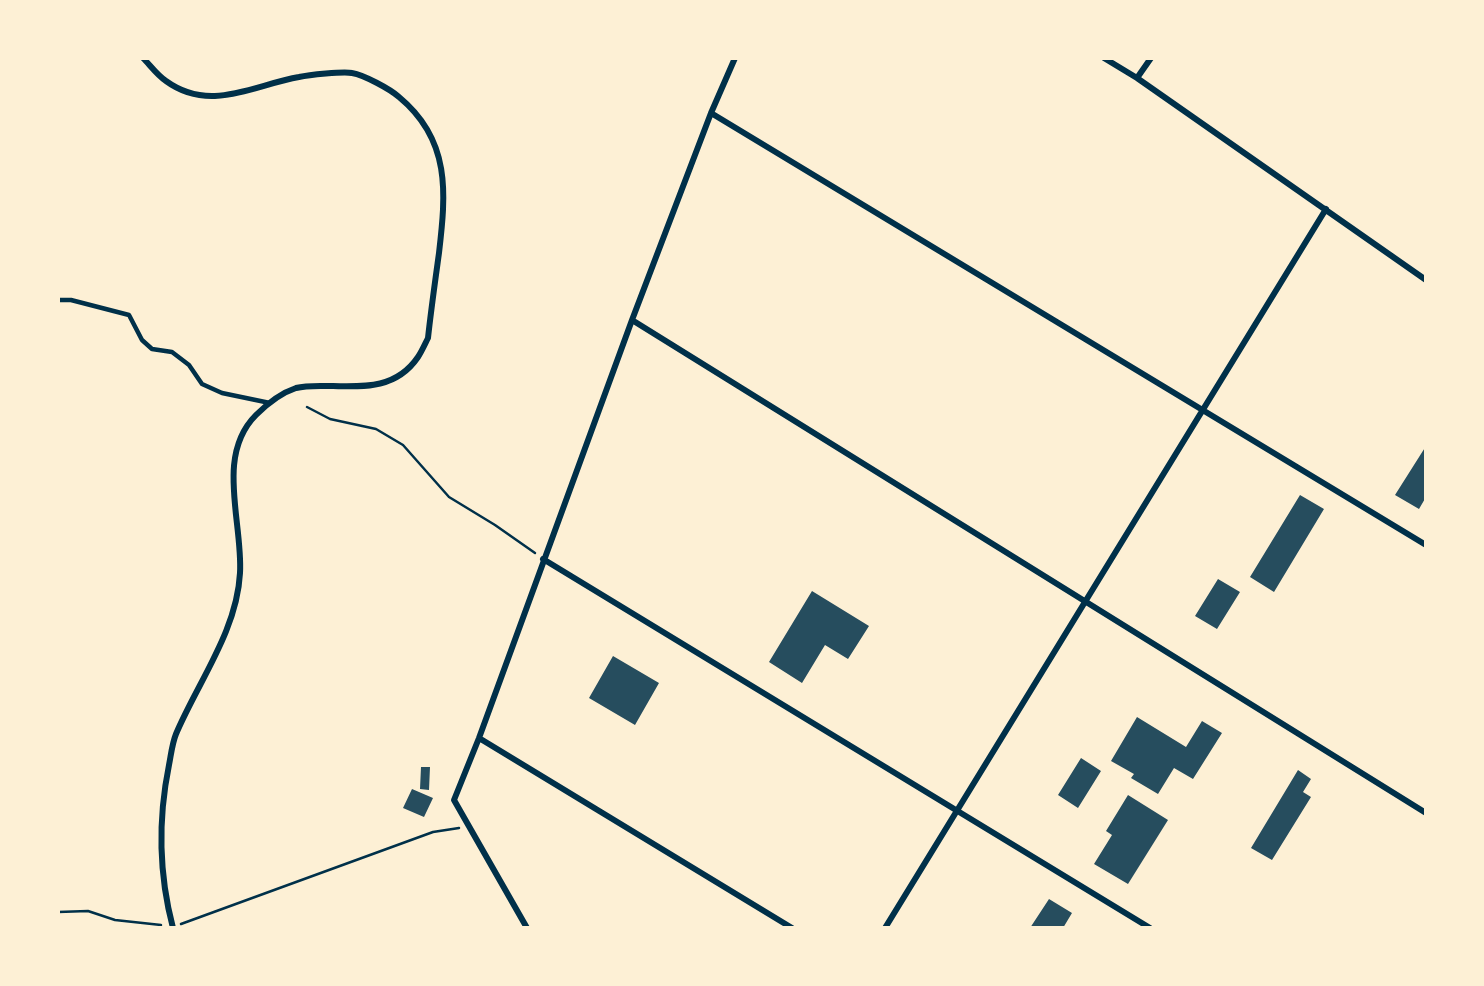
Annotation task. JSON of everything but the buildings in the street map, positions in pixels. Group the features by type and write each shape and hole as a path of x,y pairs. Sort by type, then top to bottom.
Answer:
{"street":[{"path":"143,58 165,80 186,91 212,96 234,95 299,77 352,73 390,89 410,106 432,136 442,168 444,208 428,338 418,358 401,375 378,385 296,388 270,403 254,417 240,439 233,489 239,531 240,573 232,617 175,738 163,803 161,844 165,894 172,928"},
{"path":"527,928 454,800 632,320 711,113 735,58"},
{"path":"1104,58 1426,280"},
{"path":"1136,78 1151,58"},
{"path":"711,113 1426,545"},
{"path":"886,928 1326,209"},
{"path":"58,300 71,300 130,315 142,340 152,349 172,352 189,365 202,384 222,393 270,403"},
{"path":"632,320 1426,813"},
{"path":"543,559 1150,928"},
{"path":"479,738 792,928"}],"path":[{"path":"307,407 330,419 376,429 403,445 449,497 543,559"},
{"path":"58,912 88,911 115,920 172,928 433,832 470,828"}]}
